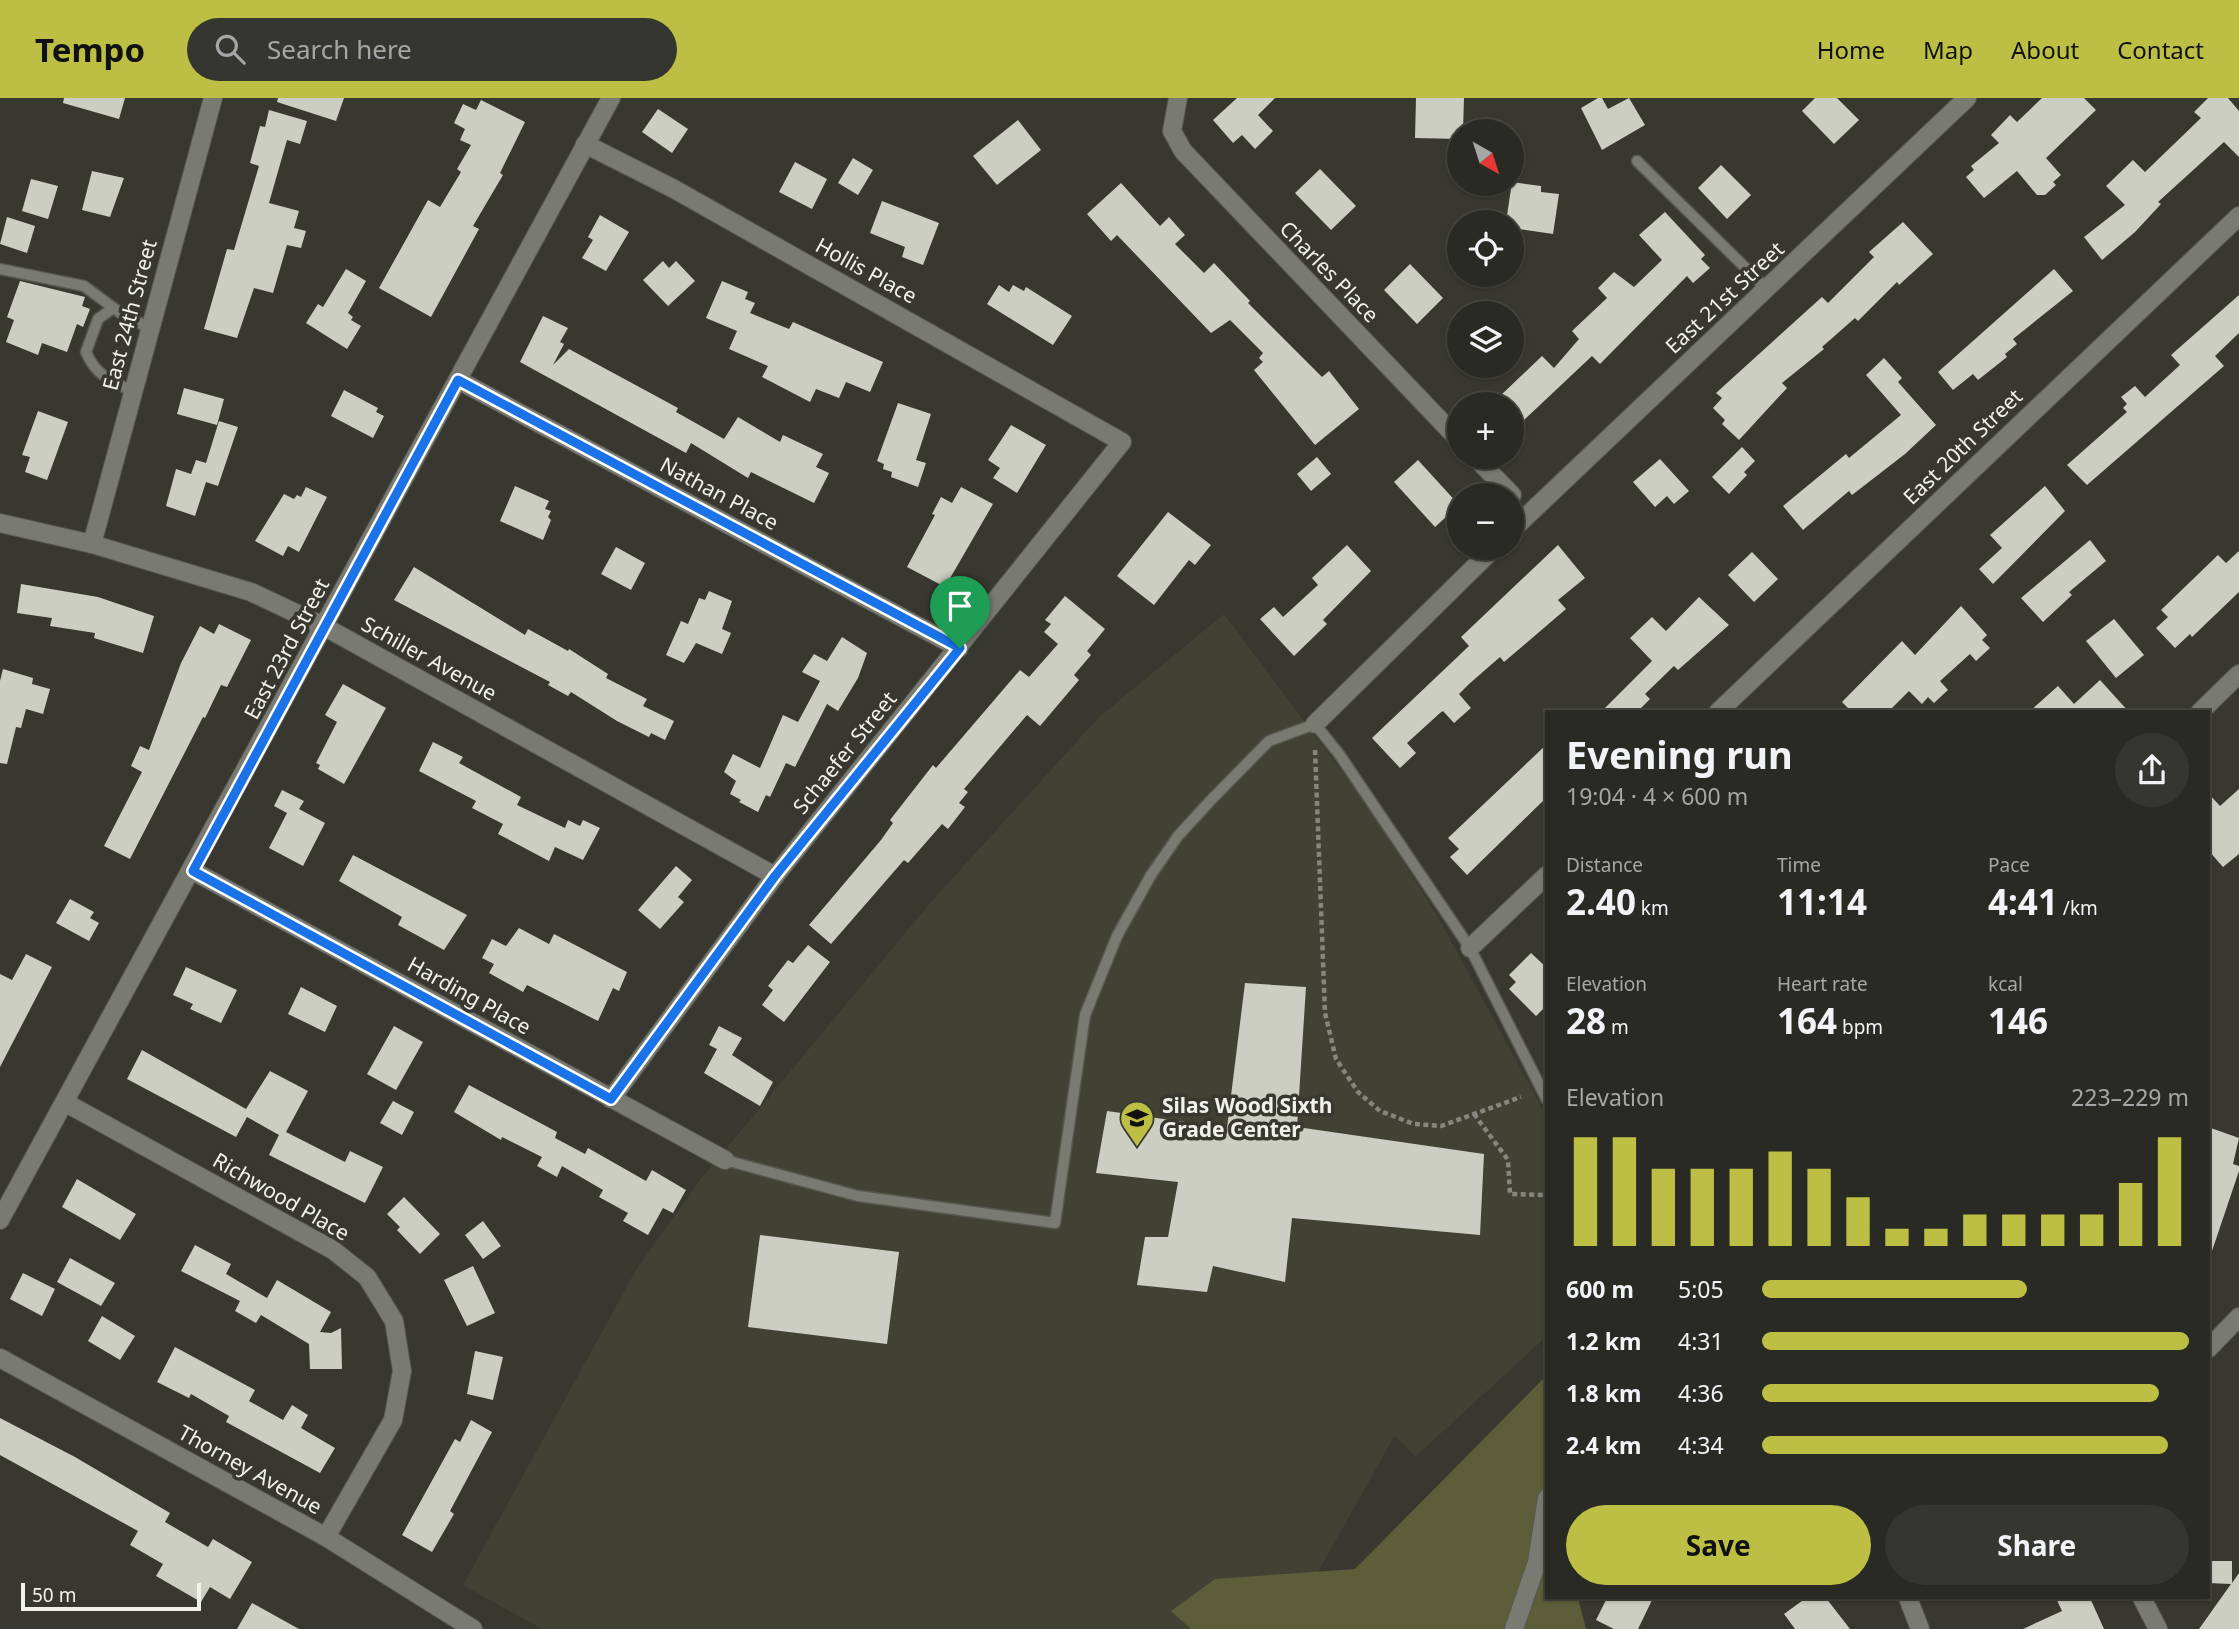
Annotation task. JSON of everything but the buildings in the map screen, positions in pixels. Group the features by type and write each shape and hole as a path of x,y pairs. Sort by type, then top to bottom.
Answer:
{"street":[{"name":"East 24th Street","path":"92,544 213,98"},
{"name":"East 23rd Street","path":"0,1220 193,871 611,98"},
{"name":"Charles Place","path":"1178,98 1172,131 1182,151 1447,428"},
{"name":"East 21st Street","path":"1524,518 1768,290 1967,98"},
{"name":"Hollis Place","path":"585,144 674,189 1122,442"},
{"name":"East 20th Street","path":"1720,710 2239,216"},
{"name":"Nathan Place","path":"458,380 960,648"},
{"name":"Schaefer Street","path":"611,1099 775,876 960,648 1122,442"},
{"path":"1487,469 1500,483"},
{"path":"1524,508 1529,513"},
{"name":"Schiller Avenue","path":"0,523 92,544 251,592 325,627 775,876"},
{"path":"1315,724 1482,560"},
{"path":"2202,710 2239,674"},
{"name":"Harding Place","path":"193,871 725,1160"},
{"path":"1470,948 1545,877"},
{"name":"Richwood Place","path":"66,1103 332,1250 367,1277 394,1321 402,1371 393,1420 326,1538"},
{"path":"2210,1347 2239,1317"},
{"name":"Thorney Avenue","path":"0,1358 326,1538 473,1629"},
{"path":"1514,1629 1537,1562 1545,1511"},
{"path":"1908,1599 1920,1629"},
{"path":"2143,1599 2158,1629"}],"lane":[{"path":"1637,161 1768,290"},
{"path":"0,269 84,286 149,328"},
{"path":"113,307 98,319 86,352 90,363 105,378 134,392"},
{"path":"725,1160 781,1178 858,1196 1055,1223 1085,1015 1117,936 1165,855 1211,800 1269,741 1315,724 1339,754 1470,948 1545,1096"}],"path":[{"path":"1315,749 1325,1013 1336,1059 1358,1093 1380,1111 1414,1124 1441,1126 1521,1097"},
{"path":"1474,1114 1507,1160 1510,1194 1545,1195"}],"shaded area":[{"name":"Silas Wood Sixth Grade Center","path":"1224,614 1367,805 1438,917 1545,1113 1545,1338 1415,1457 1395,1435 1286,1629 542,1629 463,1585 636,1270 700,1180 931,902 1099,717"}],"green space":[{"path":"1545,1377 1545,1599 1578,1599 1586,1629 1191,1629 1171,1611 1215,1579 1355,1569"}],"place":[{"name":"Silas Wood Sixth Grade Center","path":"1137,1148"}],"route":[{"path":"458,380 960,648 775,876 611,1099 193,871 458,380"}]}
